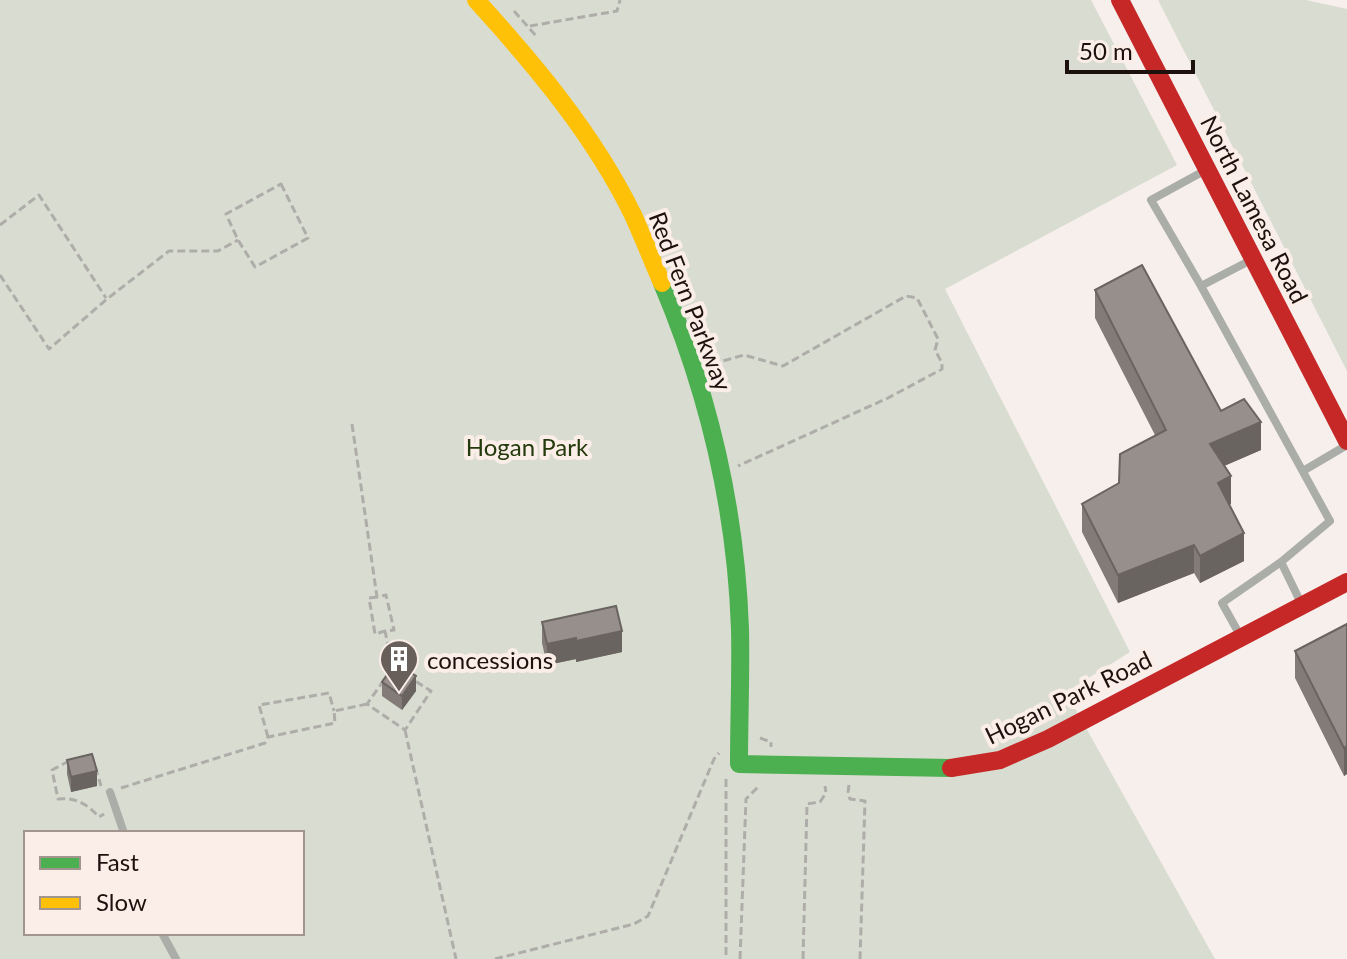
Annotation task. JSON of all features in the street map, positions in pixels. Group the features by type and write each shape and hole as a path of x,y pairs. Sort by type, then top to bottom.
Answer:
{"street":[{"name":"Red Fern Parkway","path":"476,0 505,31 588,138 632,213 685,338 707,409 721,472 736,572 740,613 733,770"},
{"name":"North Lamesa Road","path":"1120,0 1347,443"},
{"name":"Hogan Park Road","path":"733,770 937,768 979,765 1016,754 1347,582"}],"lane":[{"path":"1207,169 1151,200 1330,521 1281,562 1222,603 1241,637"},
{"path":"1201,286 1254,259"},
{"path":"1303,471 1347,443"},
{"path":"1281,562 1303,605"},
{"path":"106,793 123,831"},
{"path":"163,935 176,959"}],"path":[{"path":"505,31 617,11 620,0"},
{"path":"281,184 308,238 255,267 238,240 226,214 281,184"},
{"path":"0,225 39,195 107,299"},
{"path":"0,275 49,349 169,251 218,251 238,240"},
{"path":"712,364 744,355 783,366 906,296 917,298 938,339 935,350 942,363 942,369 888,398 721,472"},
{"path":"352,424 377,597"},
{"path":"386,595 394,630 375,634 369,598 377,597 386,595"},
{"path":"334,711 367,704 393,667 385,631"},
{"path":"405,730 431,691 406,675"},
{"path":"106,793 265,743 268,737 259,705 329,693 335,723 268,737"},
{"path":"367,704 405,730 456,959"},
{"path":"495,959 634,924 648,916 714,759 724,747"},
{"path":"94,756 106,793 104,815 99,817 70,797 58,799 52,770 63,762 94,756"},
{"path":"726,959 733,770"},
{"path":"803,959 807,804 825,798 820,780"},
{"path":"740,959 746,799 764,781"}],"green space":[{"name":"Hogan Park","path":"0,0 1091,0 1177,165 945,289 1130,652 1066,692 1215,959 0,959"},
{"path":"1158,0 1306,0 1347,9 1347,371"}],"building":[{"path":"1142,265 1221,411 1244,399 1261,422 1210,444 1231,476 1218,483 1244,533 1200,556 1194,545 1118,575 1082,504 1119,483 1120,454 1166,430 1095,290"},
{"path":"616,606 622,631 547,644 542,622"},
{"path":"1347,624 1347,746 1344,748 1295,651"},
{"path":"396,662 416,676 402,696 382,682"},
{"path":"92,754 97,771 71,777 67,760"}],"traffic: fast":[{"path":"662,283 706,409 726,496 740,629 739,764 951,768"}],"traffic: slow":[{"path":"476,0 541,75 582,129 633,215 662,283"}],"traffic: jam":[{"path":"1120,0 1347,441"},
{"path":"951,768 1000,760 1048,739 1347,582"}],"place":[{"name":"concessions","path":"399,693"}]}
